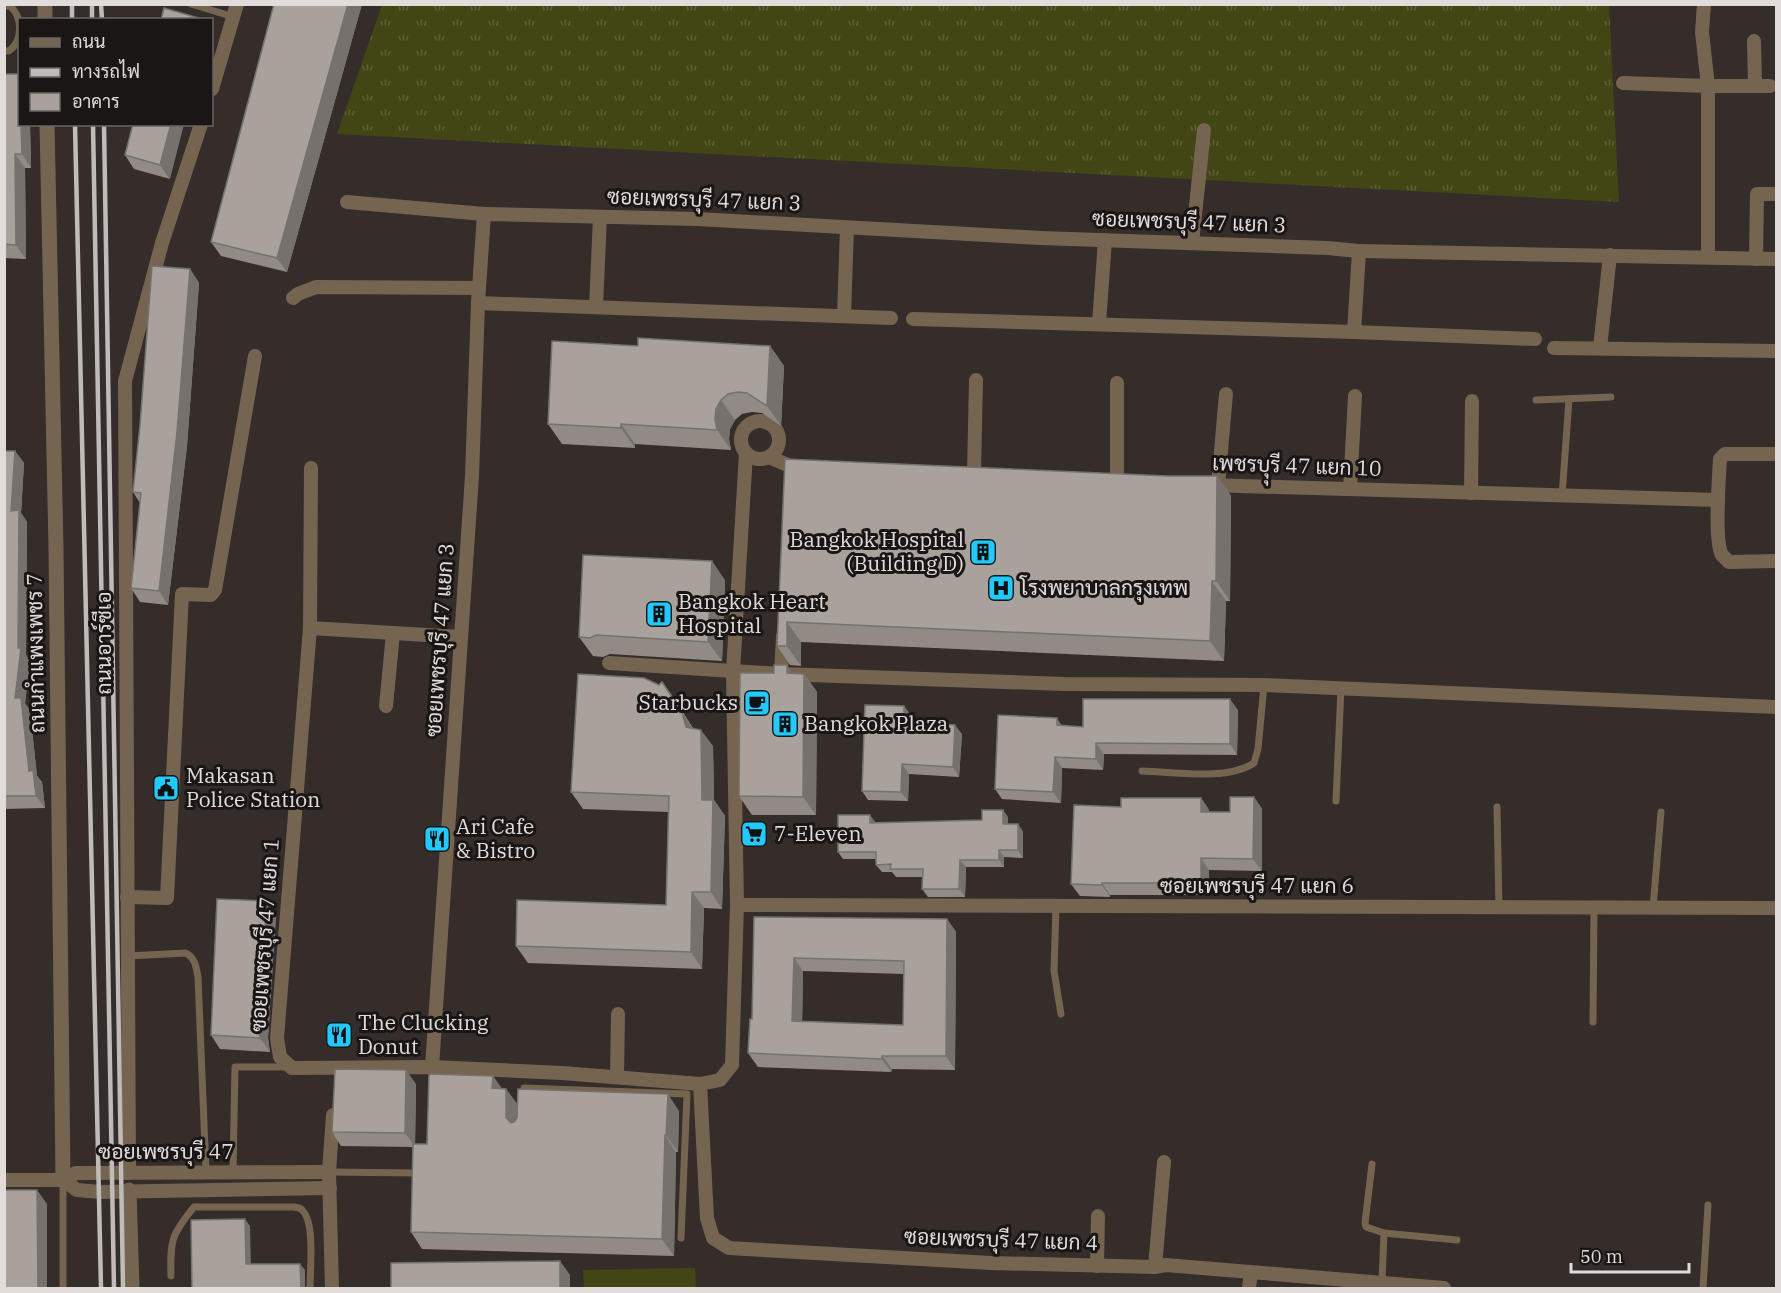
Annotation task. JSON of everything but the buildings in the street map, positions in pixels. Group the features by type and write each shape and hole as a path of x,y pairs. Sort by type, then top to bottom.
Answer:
{"street":[{"path":"1704,4 1702,32 1708,86 1708,258"},
{"path":"213,86 236,11"},
{"path":"1754,41 1755,85"},
{"path":"1623,83 1770,86"},
{"name":"ถนนกำแพงเพชร 7","path":"47,126 56,537 63,1180"},
{"name":"ถนนอาร์ซีเอ","path":"129,1173 125,381 162,243 200,126"},
{"path":"1192,243 1204,130"},
{"path":"1756,259 1757,194 1776,194"},
{"path":"347,202 484,214"},
{"name":"ซอยเพชรบุรี 47 แยก 3","path":"432,1067 472,476 478,303 484,214 697,219 1104,240 1327,248 1359,252 1776,259"},
{"path":"596,307 600,217"},
{"path":"844,315 847,228"},
{"path":"1099,324 1104,240"},
{"path":"1354,332 1359,252"},
{"path":"1600,348 1610,255"},
{"path":"293,298 316,287 479,288"},
{"path":"478,303 891,318"},
{"path":"914,319 1535,339"},
{"path":"1554,348 1776,351"},
{"path":"127,897 167,898 182,594 211,596 215,590 255,356"},
{"path":"974,473 976,380"},
{"path":"1116,482 1117,383"},
{"path":"1218,485 1226,394"},
{"path":"1350,489 1355,396"},
{"path":"1471,493 1472,401"},
{"path":"290,1067 336,1074 432,1067 562,1073 700,1084 720,1080 732,1065 737,905 733,672 746,453 740,442 748,424 760,420 772,425 779,435 777,448 769,457 757,459 746,453"},
{"path":"1776,454 1722,455 1718,500 1719,546 1722,555 1729,562 1776,561"},
{"path":"769,457 790,472 812,467"},
{"name":"ซอยเพชรบุรี 47 แยก 1","path":"290,1067 280,1058 277,1038 310,628 311,468"},
{"name":"เพชรบุุรี 47 แยก 10","path":"1196,484 1718,500"},
{"path":"310,628 460,637"},
{"path":"781,674 783,628"},
{"path":"386,706 393,633"},
{"path":"609,663 781,674 1064,684 1264,685 1776,706"},
{"name":"ซอยเพชรบุรี 47 แยก 6","path":"737,905 1776,908"},
{"path":"612,1077 618,1014"},
{"name":"ซอยเพชรบุรี 47 แยก 4","path":"700,1084 707,1218 712,1238 729,1248 991,1263 1155,1267 1166,1264 1444,1288"},
{"path":"332,1288 330,1173 334,1103"},
{"path":"1155,1267 1164,1162"},
{"path":"206,1172 207,1189"},
{"name":"ซอยเพชรบุรี 47","path":"4,1180 63,1180 76,1173 330,1173"},
{"path":"63,1180 77,1190 100,1192 330,1188"},
{"path":"129,1190 132,1288"},
{"path":"1097,1266 1098,1216"},
{"path":"1249,1288 1251,1272"}],"lane":[{"path":"193,5 236,11"},
{"path":"4,6 10,6 14,10 18,23"},
{"path":"4,51 9,51 17,42 18,34"},
{"path":"1536,400 1611,397"},
{"path":"1562,496 1569,399"},
{"path":"1142,771 1223,774 1244,769 1254,763 1264,685"},
{"path":"1336,801 1341,688"},
{"path":"1497,807 1499,907"},
{"path":"1653,908 1661,812"},
{"path":"1056,906 1054,972 1061,1014"},
{"path":"1593,1022 1594,908"},
{"path":"128,956 186,952 192,956 196,964 206,1172"},
{"path":"233,1173 235,1067 290,1067"},
{"path":"608,1091 612,1077"},
{"path":"523,1111 524,1088 687,1094 681,1238"},
{"path":"1372,1164 1365,1223 1369,1229 1384,1233 1457,1240"},
{"path":"330,1173 416,1173"},
{"path":"63,1180 63,1288"},
{"path":"1703,1288 1708,1205"},
{"path":"171,1276 173,1239 194,1207 294,1207 304,1211 308,1221 310,1288"},
{"path":"1382,1282 1384,1233"}],"green space":[{"path":"382,5 1609,5 1619,202 337,134"},
{"path":"695,1268 696,1288 584,1288 583,1270"}],"railway":[{"path":"72,4 72,18"},
{"path":"92,4 92,18"},
{"path":"101,4 102,18"},
{"path":"75,126 101,1288"},
{"path":"93,126 114,1288"},
{"path":"104,126 123,1288"}],"place":[{"name":"Bangkok Hospital (Building D)","path":"983,552"},
{"name":"โรงพยาบาลกรุงเทพ","path":"1001,588"},
{"name":"Bangkok Heart Hospital","path":"659,614"},
{"name":"Starbucks","path":"757,703"},
{"name":"Bangkok Plaza","path":"785,724"},
{"name":"Makasan Police Station","path":"166,788"},
{"name":"7-Eleven","path":"754,834"},
{"name":"Ari Cafe & Bistro","path":"437,839"},
{"name":"The Clucking Donut","path":"339,1035"}]}
